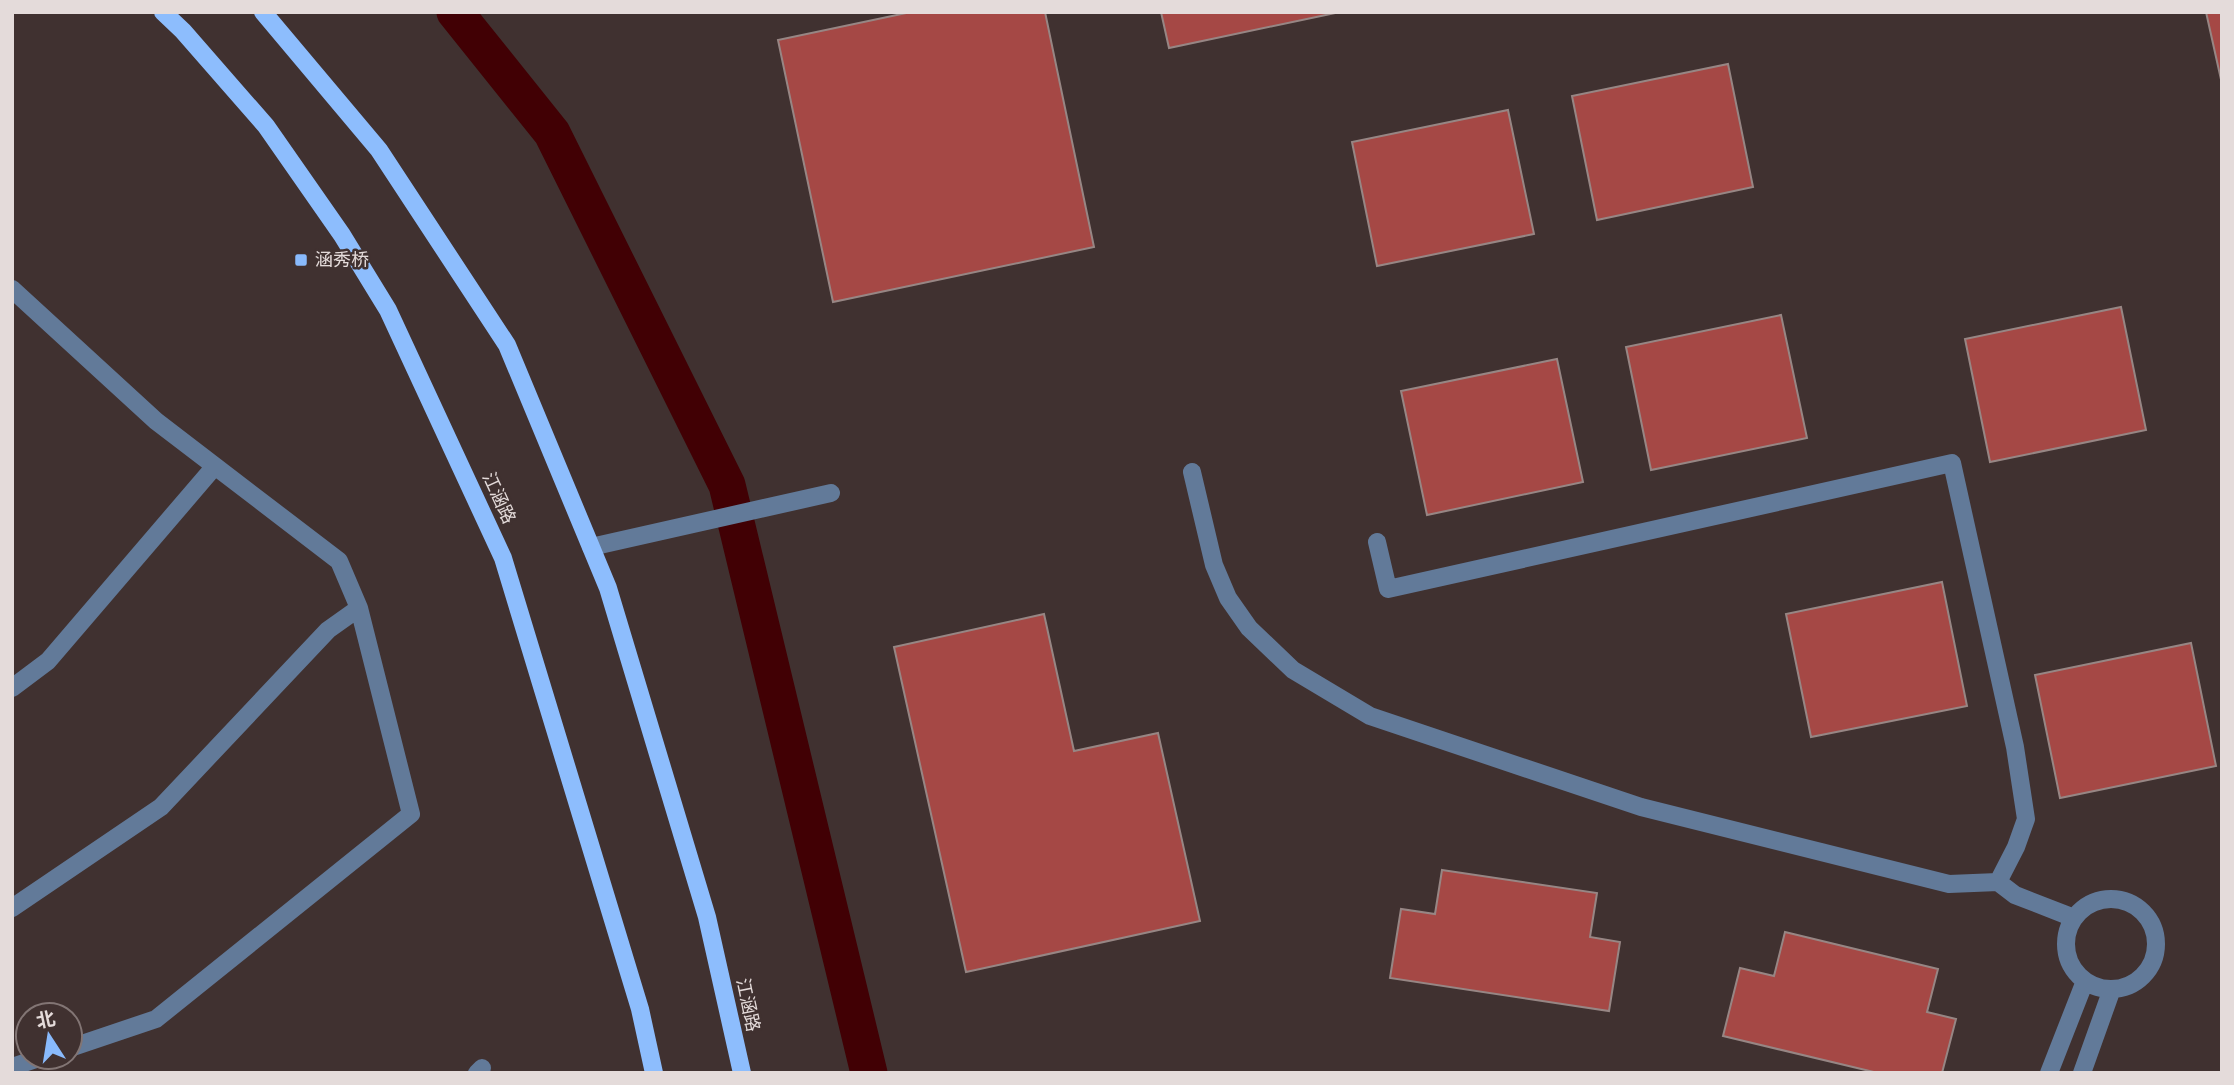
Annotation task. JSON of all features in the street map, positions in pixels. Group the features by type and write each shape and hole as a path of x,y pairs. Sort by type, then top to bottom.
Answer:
{"main road":[{"name":"江涵路","path":"163,12 183,31 266,126 342,235 388,310 503,558 640,1009 654,1073"},
{"name":"江涵路","path":"263,12 379,150 507,345 608,588 707,917 742,1073"}],"lane":[{"path":"12,289 156,421 339,561 359,608 411,814 156,1019 84,1043"},
{"path":"1377,542 1388,589 1952,463 2015,747 2026,819 2016,847 1998,882"},
{"path":"12,688 48,660 215,466"},
{"path":"1192,472 1214,565 1228,598 1249,628 1293,670 1370,716 1641,807 1950,884 1998,882 2015,895 2074,918"},
{"path":"591,547 831,493"},
{"path":"12,908 162,807 327,630 359,608"},
{"path":"2111,899 2126,901 2140,909 2150,921 2156,935 2156,951 2151,965 2141,978 2128,986 2112,989 2085,981 2075,971 2066,944 2068,930 2074,918 2097,901 2111,899"},
{"path":"2049,1073 2085,981"},
{"path":"2082,1073 2112,989"}],"building":[{"path":"911,12 1045,12 1094,247 833,302 778,40"},
{"path":"1161,12 1340,12 1169,48"},
{"path":"2206,12 2222,12 2222,84"},
{"path":"1728,64 1753,187 1597,220 1572,96"},
{"path":"1508,110 1534,234 1377,266 1352,142"},
{"path":"2121,307 2146,430 1990,462 1965,339"},
{"path":"1781,315 1807,438 1651,470 1626,347"},
{"path":"1557,359 1583,482 1427,515 1401,391"},
{"path":"1942,582 1967,706 1811,737 1786,614"},
{"path":"1044,614 1074,751 1158,733 1200,921 966,972 894,647"},
{"path":"2191,643 2216,766 2060,798 2035,675"},
{"path":"1442,870 1597,893 1590,937 1620,942 1609,1011 1390,978 1401,909 1435,914"},
{"path":"1785,932 1938,969 1927,1012 1956,1019 1942,1073 1878,1073 1723,1036 1740,968 1774,976"}],"waterway":[{"path":"455,12 552,133 727,485 869,1073"}],"place":[{"name":"涵秀桥","path":"301,260"}]}
